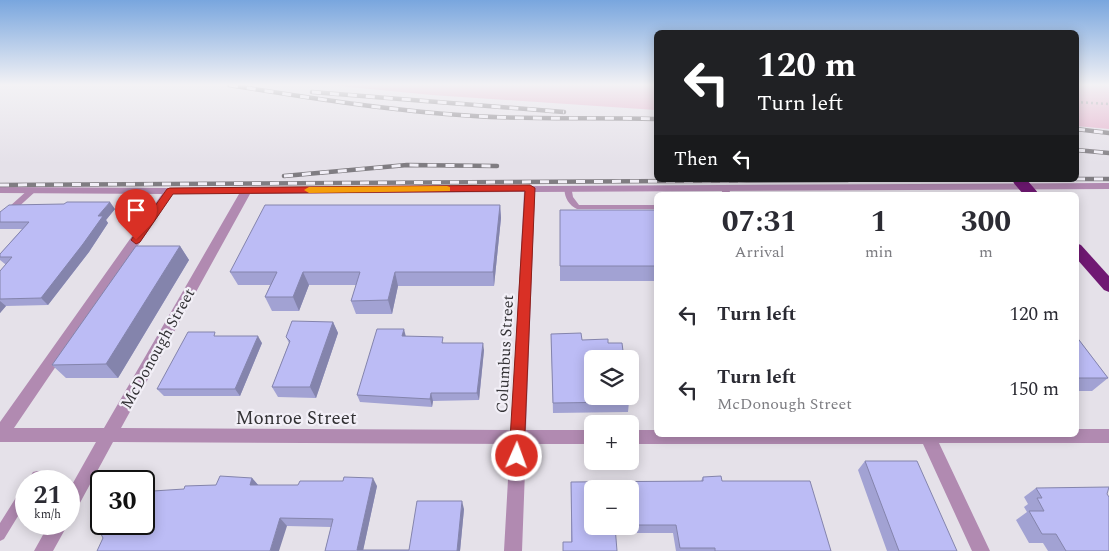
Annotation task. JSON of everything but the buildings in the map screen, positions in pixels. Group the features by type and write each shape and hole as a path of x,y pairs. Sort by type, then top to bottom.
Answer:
{"highway":[{"path":"1021,182 1029,192"},
{"path":"1079,251 1109,286"}],"street":[{"path":"0,190 246,191 568,188 656,191 809,191 1109,186"},
{"name":"Columbus Street","path":"513,551 530,188"},
{"path":"0,435 170,191"},
{"name":"McDonough Street","path":"80,486 246,191"},
{"name":"Monroe Street","path":"0,435 584,437"},
{"path":"1079,436 1109,436"},
{"path":"639,437 654,437"},
{"path":"928,437 981,551"},
{"path":"43,551 52,535"}],"lane":[{"path":"568,188 569,197 577,207 654,207"},
{"path":"0,219 32,190"},
{"path":"0,535 15,510"}],"shaded area":[{"path":"1079,111 1109,111 1109,129 1079,126"}],"railway":[{"path":"410,111 520,118 654,119"},
{"path":"548,111 564,112"},
{"path":"1079,129 1109,133"},
{"path":"1079,150 1109,153"},
{"path":"284,176 407,165 497,166"},
{"path":"1079,179 1109,179"},
{"path":"0,185 654,181"}],"slow traffic":[{"path":"309,190 447,189"}],"route":[{"path":"136,240 170,191 530,188 517,456"}]}
